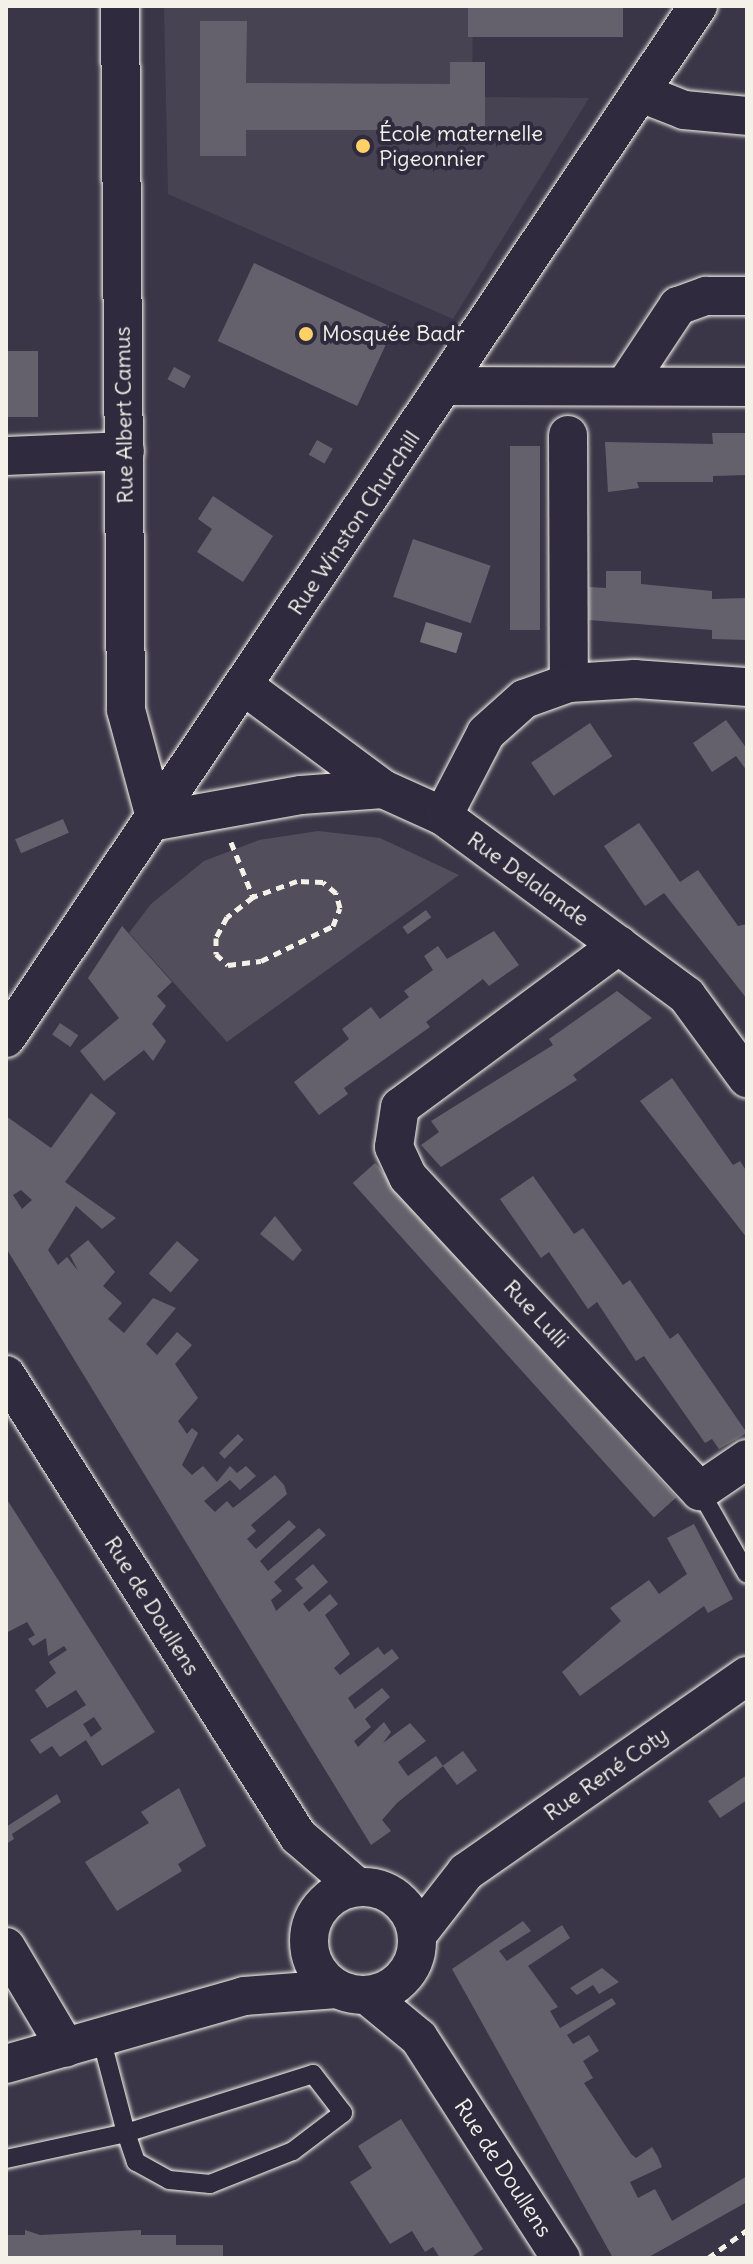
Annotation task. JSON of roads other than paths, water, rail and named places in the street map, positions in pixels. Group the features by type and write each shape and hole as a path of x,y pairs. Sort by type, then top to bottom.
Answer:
{"street":[{"name":"Rue Albert Camus","path":"120,6 126,710 156,821"},
{"name":"Rue Winston Churchill","path":"6,1038 156,821 698,6"},
{"path":"641,93 684,110 747,116"},
{"path":"625,386 678,306 706,296 747,296"},
{"path":"447,386 747,387"},
{"path":"568,435 569,683"},
{"path":"6,456 125,451"},
{"path":"443,816 486,733 524,699 569,683 635,679 747,687"},
{"name":"Rue Delalande","path":"244,686 383,789 443,816 687,996 747,1078"},
{"path":"156,821 217,808 383,789"},
{"name":"Rue Lulli","path":"619,945 400,1107 393,1126 394,1147 408,1177 700,1491"},
{"name":"Rue de Doullens","path":"6,1375 298,1836 370,1889"},
{"path":"700,1491 747,1459"},
{"name":"Rue René Coty","path":"417,1935 466,1872 747,1676"},
{"name":"Rue de Doullens","path":"298,1836 312,1928"},
{"name":"Rue René Coty","path":"370,1889 466,1872"},
{"path":"6,2064 244,1996 352,1992 403,1977 417,1935 400,1902 370,1889 334,1896 312,1928 244,1996"},
{"path":"312,1928 317,1970 352,1992"},
{"path":"6,1947 84,2043"},
{"name":"Rue de Doullens","path":"403,1977 419,2038 561,2258"},
{"name":"Rue de Doullens","path":"352,1992 419,2038"}],"lane":[{"path":"700,1491 747,1574"},
{"path":"6,2159 126,2133 313,2074 343,2113 293,2151 210,2184 169,2180 136,2162 126,2133 84,2043"}],"place":[{"name":"École maternelle Pigeonnier","path":"363,146"},
{"name":"Mosquée Badr","path":"306,334"}]}
